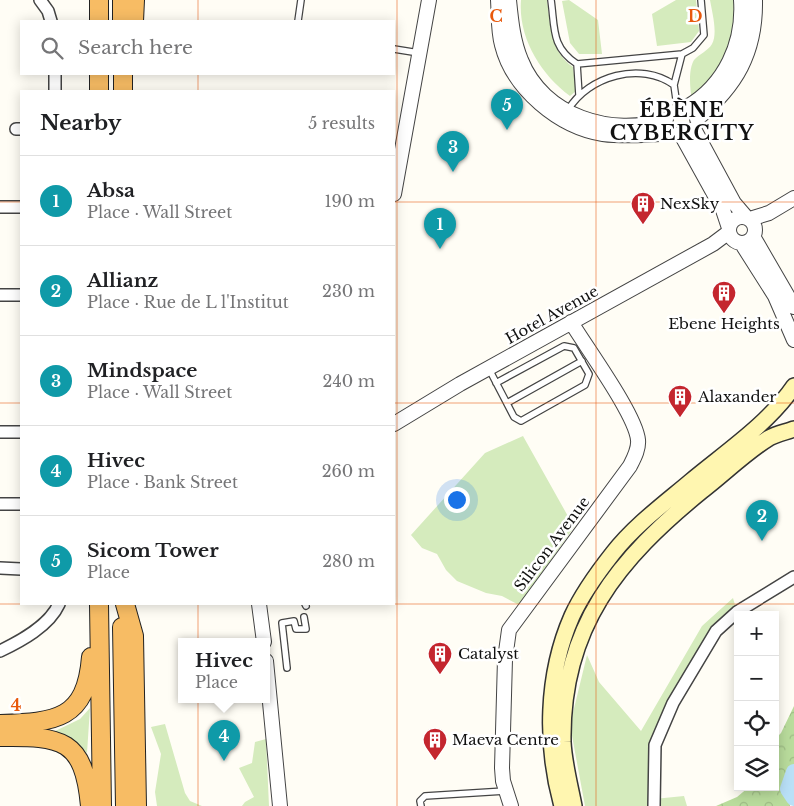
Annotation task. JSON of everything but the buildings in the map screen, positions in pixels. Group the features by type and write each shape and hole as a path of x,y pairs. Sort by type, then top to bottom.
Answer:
{"highway":[{"path":"99,0 99,20"},
{"path":"122,0 122,20"},
{"path":"134,20 135,0"},
{"path":"99,75 99,90"},
{"path":"123,90 125,75"},
{"path":"0,724 54,718 78,704 86,691 90,672 95,605"},
{"path":"99,605 102,806"},
{"path":"123,605 125,806"},
{"path":"123,605 134,636 137,806"},
{"path":"0,737 39,736 70,746 80,761 88,779 90,806"}],"main road":[{"path":"562,806 551,757 551,712 563,642 581,599 614,552 638,527 753,430 783,402 794,386"},
{"path":"574,806 563,743 567,686 578,642 604,590 632,554 655,530 769,438 794,430"}],"street":[{"path":"40,0 48,11 51,20"},
{"path":"395,181 397,156 429,0"},
{"path":"498,0 502,47 514,74 524,87 545,106 603,134 686,129 719,98 736,78 746,59 755,30 755,0"},
{"path":"509,0 515,44 528,75 537,88 568,117 615,126 637,126 666,119"},
{"path":"686,129 667,127 666,119 670,111 682,106 711,88 730,61 738,40 741,0"},
{"path":"55,75 55,90"},
{"path":"682,106 693,111 686,129 723,210 742,231 794,307"},
{"path":"686,129 734,203 742,231 775,296 794,340"},
{"name":"Hotel Avenue","path":"400,414 488,368 713,244 742,231 794,198"},
{"path":"0,207 20,207"},
{"path":"0,295 20,295"},
{"name":"Silicon Avenue","path":"511,806 505,791 502,768 505,659 509,630 630,466 637,452 638,441 635,428 571,322"},
{"path":"0,432 20,432"},
{"path":"0,504 20,504"},
{"path":"0,568 20,569"},
{"path":"654,806 656,745 673,702 716,631 737,612 794,577"},
{"path":"0,651 27,636 47,620 58,605"},
{"path":"259,605 263,638"},
{"path":"270,702 280,806"}],"lane":[{"path":"298,20 300,0"},
{"path":"551,0 558,46 564,55 576,64 682,54 693,48 704,35 701,0"},
{"path":"395,50 419,52"},
{"path":"674,85 682,54"},
{"path":"568,117 579,95 576,64"},
{"path":"579,95 607,78 626,74 663,77 674,85 682,106"},
{"path":"488,368 514,417 521,421 585,385 589,374 574,348 564,346 496,383"},
{"path":"507,403 582,361"},
{"path":"287,668 282,623 293,620 296,630 306,629 304,617"},
{"path":"420,806 420,801 425,796 505,791"}],"green space":[{"path":"521,0 547,0 556,46 565,61 573,67 576,91 570,96 549,77 533,54 523,28"},
{"path":"569,0 598,20 602,54 579,54 570,43 562,1"},
{"path":"676,0 696,0 699,31 691,42 657,46 652,14"},
{"path":"710,0 737,0 733,39 718,72 692,100 690,80 692,64 696,58 706,51 714,39 714,22"},
{"path":"523,436 574,527 519,605 502,596 486,593 457,581 446,570 437,554 422,548 411,535 485,453"},
{"path":"733,598 737,611 734,611 734,615 716,631 655,745 654,799 684,796 687,806 585,806 570,725 587,655 599,682 641,731 702,626"},
{"path":"794,706 794,788 789,798 790,806 716,806 737,797 744,791 779,791 779,735"},
{"path":"90,708 87,753 70,740 49,734 80,719"},
{"path":"165,724 185,793 190,801 202,806 157,806 155,792 161,754 151,727"},
{"path":"266,739 269,806 242,806 254,797 239,768 252,763 255,742"}],"waterway":[{"path":"794,772 788,789 794,798"}],"place":[{"name":"Sicom Tower","path":"507,130"},
{"name":"Mindspace","path":"453,172"},
{"name":"NexSky","path":"643,225"},
{"name":"Absa","path":"440,249"},
{"name":"Ebene Heights","path":"724,314"},
{"name":"Alaxander","path":"680,418"},
{"name":"Allianz","path":"762,541"},
{"name":"Catalyst","path":"440,675"},
{"name":"Hivec","path":"224,761"},
{"name":"Maeva Centre","path":"435,761"}],"district":[{"name":"ÉBÈNE CYBERCITY","path":"682,122"}]}
